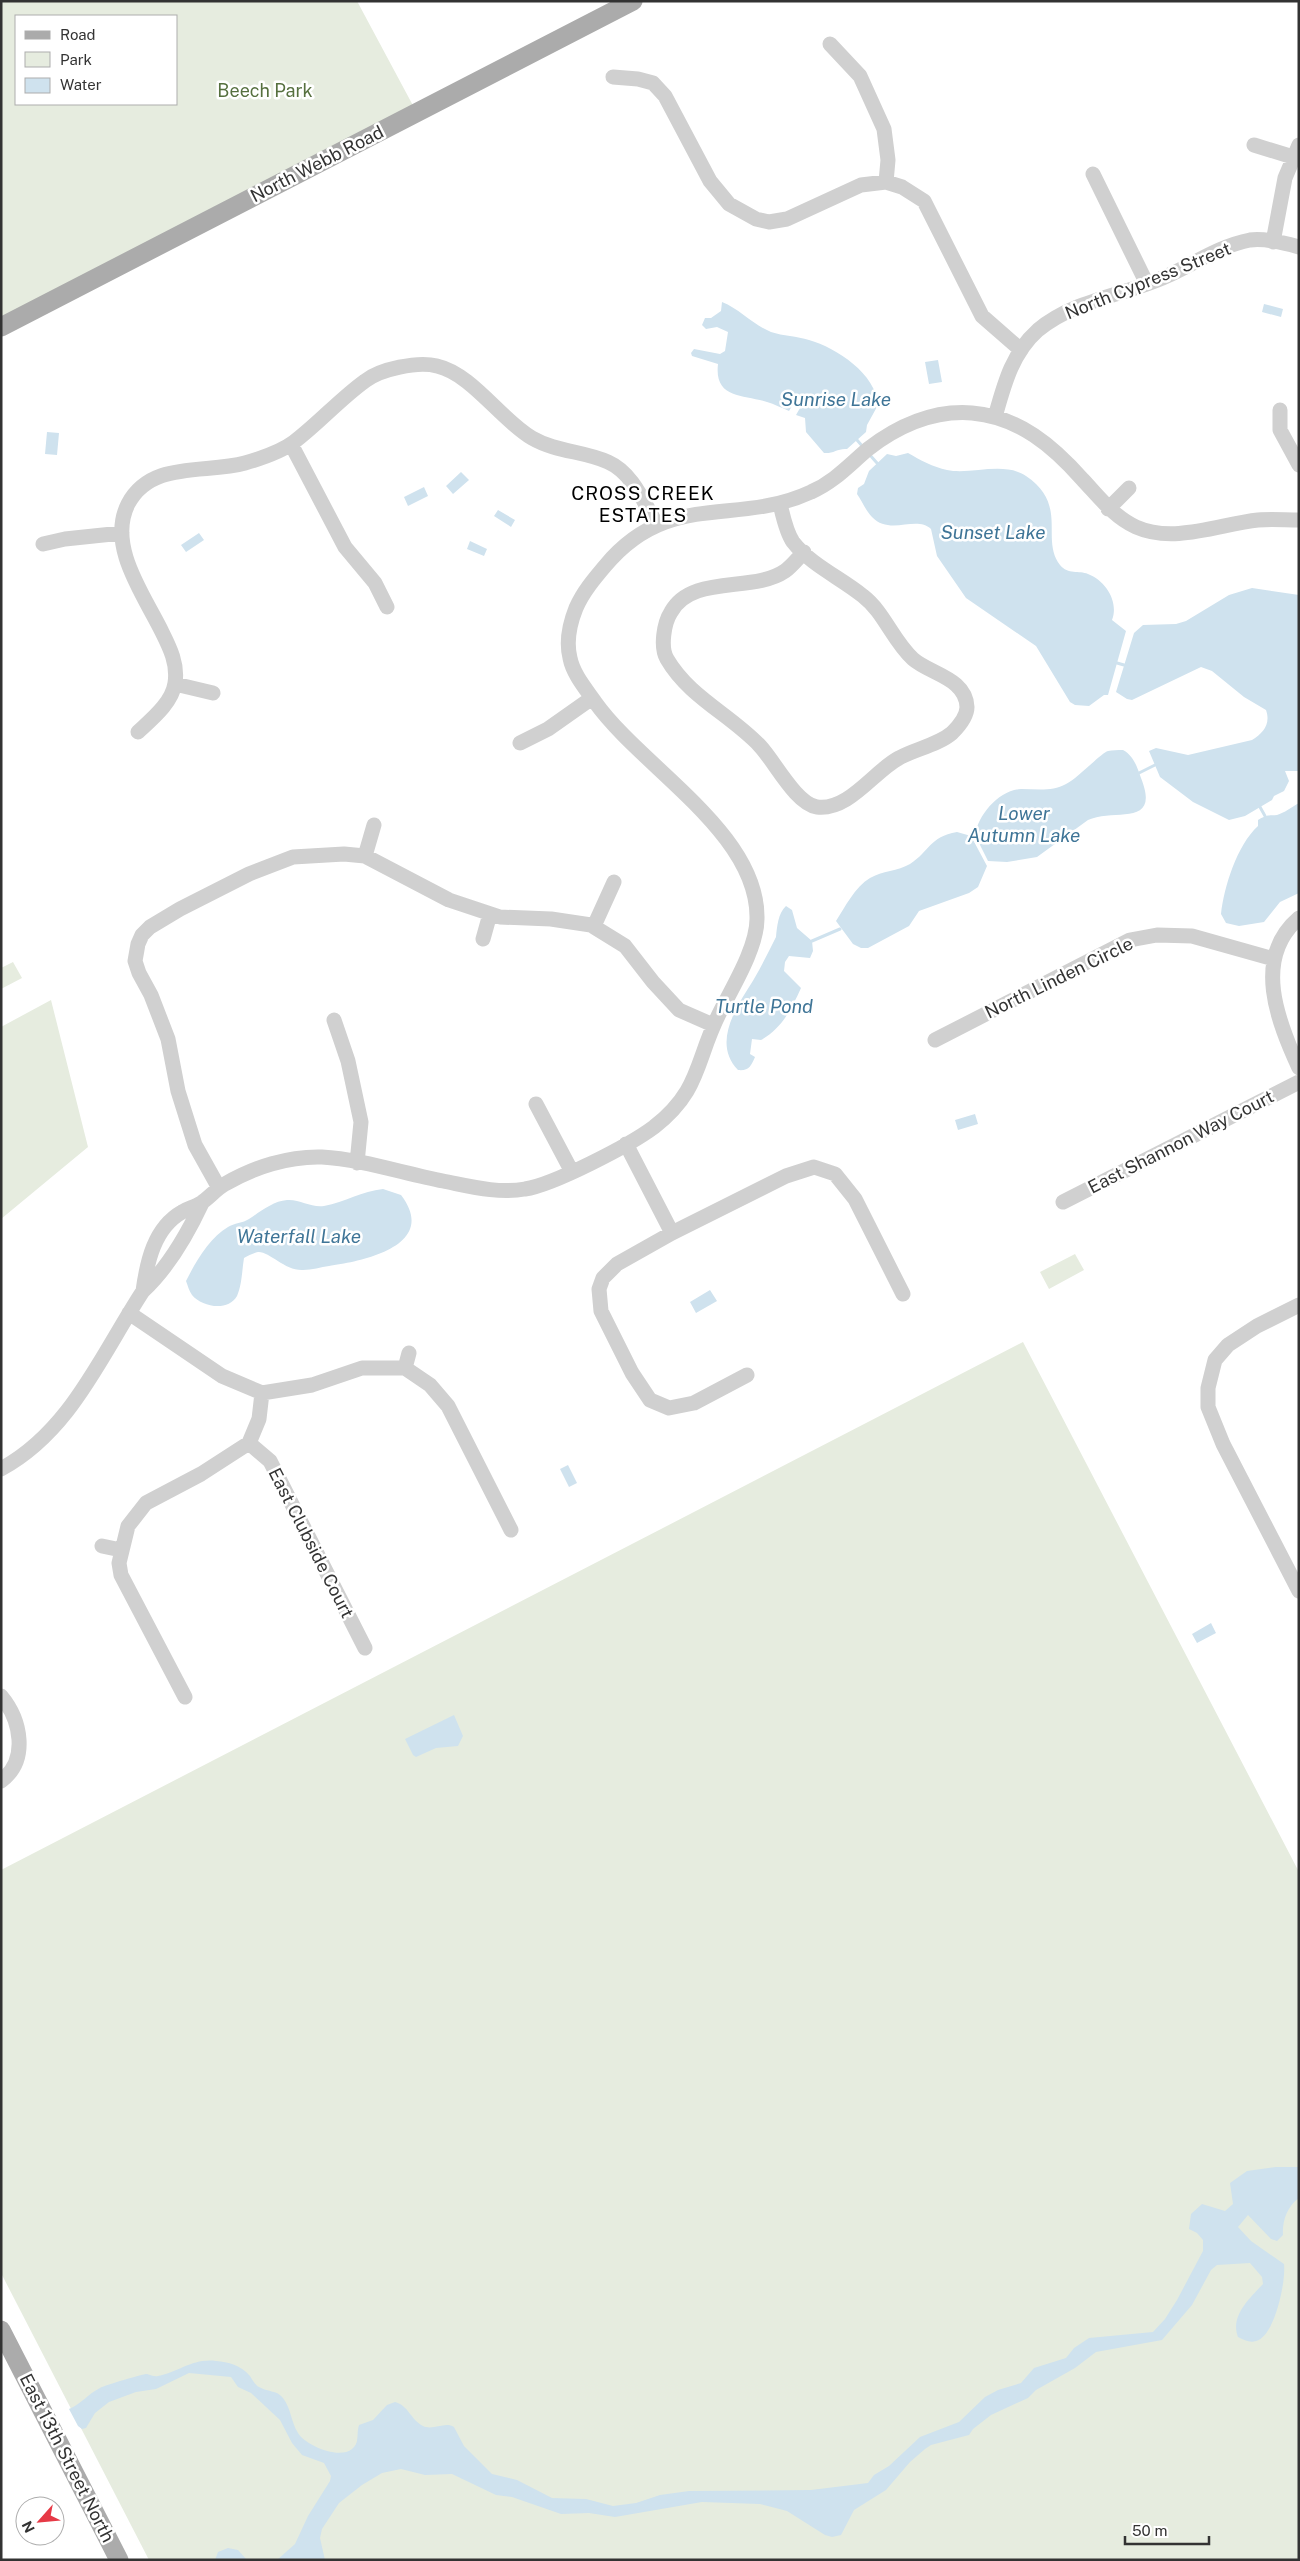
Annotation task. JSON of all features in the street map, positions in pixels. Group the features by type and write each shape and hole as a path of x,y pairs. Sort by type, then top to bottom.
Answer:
{"main road":[{"name":"North Webb Road","path":"1,328 633,1"},
{"name":"East 13th Street North","path":"1,2330 119,2560"}],"street":[{"path":"830,44 860,76 884,129 888,160 886,182"},
{"path":"614,77 653,83 666,96 710,181 729,204 756,219 769,222 787,218 861,185 886,182 902,187 924,201 982,316 1021,350"},
{"path":"1254,145 1296,151 1285,178 1273,242"},
{"path":"1093,174 1147,284"},
{"name":"North Cypress Street","path":"995,417 1002,389 1015,358 1038,331 1076,306 1147,284 1212,252 1252,240 1299,247"},
{"path":"138,732 161,711 175,684 174,657 128,562 122,545 122,522 129,503 143,486 168,472 244,463 291,444 366,379 403,365 438,366 470,384 507,419 533,439 561,450 609,463 632,481 657,525"},
{"path":"1280,410 1280,430 1299,465"},
{"path":"143,1291 146,1270 155,1243 165,1225 180,1212 202,1203 219,1188 276,1161 322,1157 485,1189 526,1189 572,1172 626,1144 650,1130 679,1105 697,1076 713,1025 755,937 758,916 751,884 736,851 708,816 633,746 592,698 570,660 569,631 577,606 589,585 612,558 632,539 657,525 696,512 780,504 814,491 844,473 866,451 891,433 924,418 945,414 971,413 1006,419 1042,438 1108,508 1138,529 1169,534 1208,530 1260,520 1299,520"},
{"path":"291,444 345,546 375,583 388,607"},
{"path":"1108,508 1129,488"},
{"path":"780,504 792,541 865,597 914,660 945,677 961,690 967,707 964,718 951,734 898,758 848,797 832,805 816,807 802,800 760,746 685,684 665,656 664,630 671,611 685,596 715,586 768,578 784,572 804,552"},
{"path":"43,544 65,539 122,533"},
{"path":"175,684 213,693"},
{"path":"520,743 548,729 592,698"},
{"path":"364,856 374,825"},
{"path":"219,1188 195,1145 178,1091 168,1039 135,961 138,944 142,935 150,927 249,874 293,857 344,854 364,856 449,900 490,914 500,917 551,919 594,926 625,946 678,1010 713,1025"},
{"path":"594,926 614,882"},
{"path":"484,939 490,914"},
{"path":"1299,918 1290,926 1280,941 1274,960 1274,998 1281,1028 1299,1068"},
{"name":"North Linden Circle","path":"935,1040 1130,940 1157,935 1192,936 1274,960"},
{"path":"334,1020 348,1061 361,1122 357,1163"},
{"name":"East Shannon Way Court","path":"1063,1202 1299,1082"},
{"path":"536,1104 572,1172"},
{"path":"626,1144 672,1233"},
{"path":"748,1375 694,1403 669,1408 650,1400 632,1373 601,1311 599,1289 603,1278 617,1264 672,1233 786,1176 814,1168 834,1174 855,1199 903,1294"},
{"path":"1,1469 14,1462 61,1422 143,1291 160,1276 192,1225 202,1203"},
{"path":"1299,1305 1257,1326 1228,1345 1216,1360 1210,1377 1208,1407 1220,1435 1299,1591"},
{"path":"129,1314 222,1376 262,1393 312,1385 362,1368 405,1368 430,1385 448,1406 511,1530"},
{"path":"405,1368 409,1353"},
{"path":"185,1697 121,1574 119,1563 121,1550 128,1526 146,1503 202,1474 249,1443 259,1419 262,1393"},
{"name":"East Clubside Court","path":"249,1443 270,1462 365,1648"},
{"path":"102,1546 121,1550"},
{"path":"1,1696 8,1704 19,1731 20,1748 11,1774 1,1781"}],"green space":[{"name":"Beech Park","path":"1,1 357,1 417,113 1,325"},
{"path":"13,962 22,978 1,989 1,968"},
{"path":"51,1000 88,1147 1,1219 1,1027"},
{"path":"1075,1254 1084,1270 1049,1289 1040,1272"},
{"path":"1023,1342 1299,1872 1299,2560 149,2560 1,2273 1,1870"}],"water":[{"name":"Sunrise Lake","path":"722,302 764,329 804,339 831,349 843,356 863,373 876,394 878,405 867,425 866,432 847,449 824,453 806,432 805,418 796,415 800,408 798,405 792,406 789,411 767,402 740,396 725,389 718,375 718,364 692,356 691,353 694,349 720,354 725,351 728,332 717,327 706,329 702,325 705,318 711,318 721,311"},
{"path":"1264,304 1283,309 1281,317 1262,312"},
{"path":"938,360 942,382 929,384 925,362"},
{"path":"47,432 59,433 57,455 45,454"},
{"name":"Sunset Lake","path":"908,453 922,461 947,470 1008,469 1026,476 1039,487 1047,498 1052,522 1052,544 1060,565 1066,570 1088,574 1105,587 1114,606 1112,620 1126,631 1108,695 1104,695 1089,706 1075,705 1070,702 1036,646 966,598 937,556 931,529 925,525 918,524 887,525 870,515 857,494 858,488 864,484 869,471 887,454 896,456"},
{"path":"461,472 469,480 453,494 446,486"},
{"path":"424,487 428,496 408,506 404,497"},
{"path":"498,510 515,520 511,527 494,516"},
{"path":"199,533 204,540 186,552 181,545"},
{"path":"470,541 487,549 484,556 467,549"},
{"path":"1252,588 1299,595 1299,771 1285,771 1289,781 1284,791 1274,796 1272,800 1245,816 1229,820 1193,802 1160,777 1149,751 1156,748 1188,755 1252,740 1260,734 1267,724 1266,710 1244,697 1212,671 1201,667 1132,700 1116,692 1134,633 1143,625 1176,624 1186,621 1229,595"},
{"name":"Lower Autumn Lake","path":"1123,750 1135,762 1146,794 1145,804 1140,810 1088,820 1037,857 1007,862 988,861 975,835 985,812 998,799 1013,790 1038,790 1061,787 1105,753"},
{"path":"1299,803 1299,893 1280,902 1264,922 1239,926 1226,923 1221,914 1228,879 1244,844 1258,826 1258,820 1266,816 1280,814"},
{"path":"957,832 971,836 987,866 978,887 969,893 919,911 909,926 868,948 861,948 853,944 836,921 860,887 870,878 910,864 935,841 948,834"},
{"name":"Turtle Pond","path":"786,906 792,910 797,928 812,941 813,951 810,958 789,956 785,962 784,971 801,988 789,1011 775,1030 761,1040 752,1039 750,1054 755,1057 754,1060 747,1069 738,1070 730,1059 727,1048 730,1024 776,937 777,925"},
{"path":"975,1114 978,1124 958,1130 955,1120"},
{"name":"Waterfall Lake","path":"383,1189 401,1195 410,1212 411,1226 404,1238 393,1247 378,1255 361,1260 303,1270 290,1267 258,1252 244,1258 239,1292 233,1301 228,1304 221,1306 208,1305 196,1299 190,1292 186,1281 198,1259 215,1237 230,1226 247,1220 277,1202 292,1200 315,1206 324,1206"},
{"path":"710,1290 717,1301 696,1313 690,1302"},
{"path":"568,1465 577,1483 569,1487 560,1469"},
{"path":"1211,1623 1216,1633 1197,1643 1192,1634"},
{"path":"454,1715 463,1736 458,1746 436,1748 416,1757 413,1755 405,1739"},
{"path":"1276,2167 1299,2167 1299,2198 1291,2205 1286,2215 1283,2235 1277,2241 1271,2239 1248,2215 1238,2227 1251,2241 1284,2264 1278,2307 1269,2329 1263,2337 1252,2342 1247,2341 1238,2337 1236,2329 1242,2308 1263,2284 1262,2277 1250,2263 1217,2265 1211,2270 1192,2305 1162,2340 1096,2352 1075,2368 1036,2390 1028,2398 991,2415 973,2429 969,2435 931,2445 910,2462 886,2490 854,2510 841,2535 832,2537 825,2535 787,2511 760,2504 702,2502 615,2517 589,2513 561,2514 512,2497 496,2495 452,2474 425,2475 401,2469 382,2473 362,2485 339,2503 322,2529 320,2538 325,2560 277,2560 295,2544 308,2516 330,2481 331,2476 324,2463 302,2455 292,2443 280,2420 251,2393 238,2387 231,2377 189,2373 156,2389 136,2392 109,2402 95,2413 86,2428 82,2429 78,2426 69,2409 96,2390 116,2382 144,2374 158,2376 193,2363 216,2361 230,2363 238,2367 246,2372 262,2389 281,2395 288,2406 298,2433 302,2438 323,2450 339,2453 352,2449 357,2441 359,2425 373,2420 387,2405 395,2402 403,2406 423,2426 450,2425 454,2427 464,2446 492,2474 517,2480 552,2498 586,2499 613,2506 636,2503 660,2495 689,2491 811,2490 868,2483 874,2475 889,2466 920,2437 959,2422 985,2397 998,2390 1021,2383 1034,2368 1066,2358 1074,2348 1089,2338 1153,2332 1165,2319 1177,2300 1203,2251 1203,2240 1197,2233 1189,2229 1191,2214 1202,2204 1225,2211 1233,2204 1230,2183 1247,2171"},
{"path":"228,2548 238,2550 247,2560 215,2560 218,2552"}],"waterway":[{"path":"857,440 863,447"},
{"path":"869,454 877,463"},
{"path":"1117,663 1124,665"},
{"path":"1139,773 1155,765"},
{"path":"1260,807 1265,816"},
{"path":"812,941 840,929"}],"district":[{"name":"CROSS CREEK ESTATES","path":"643,504"}]}
